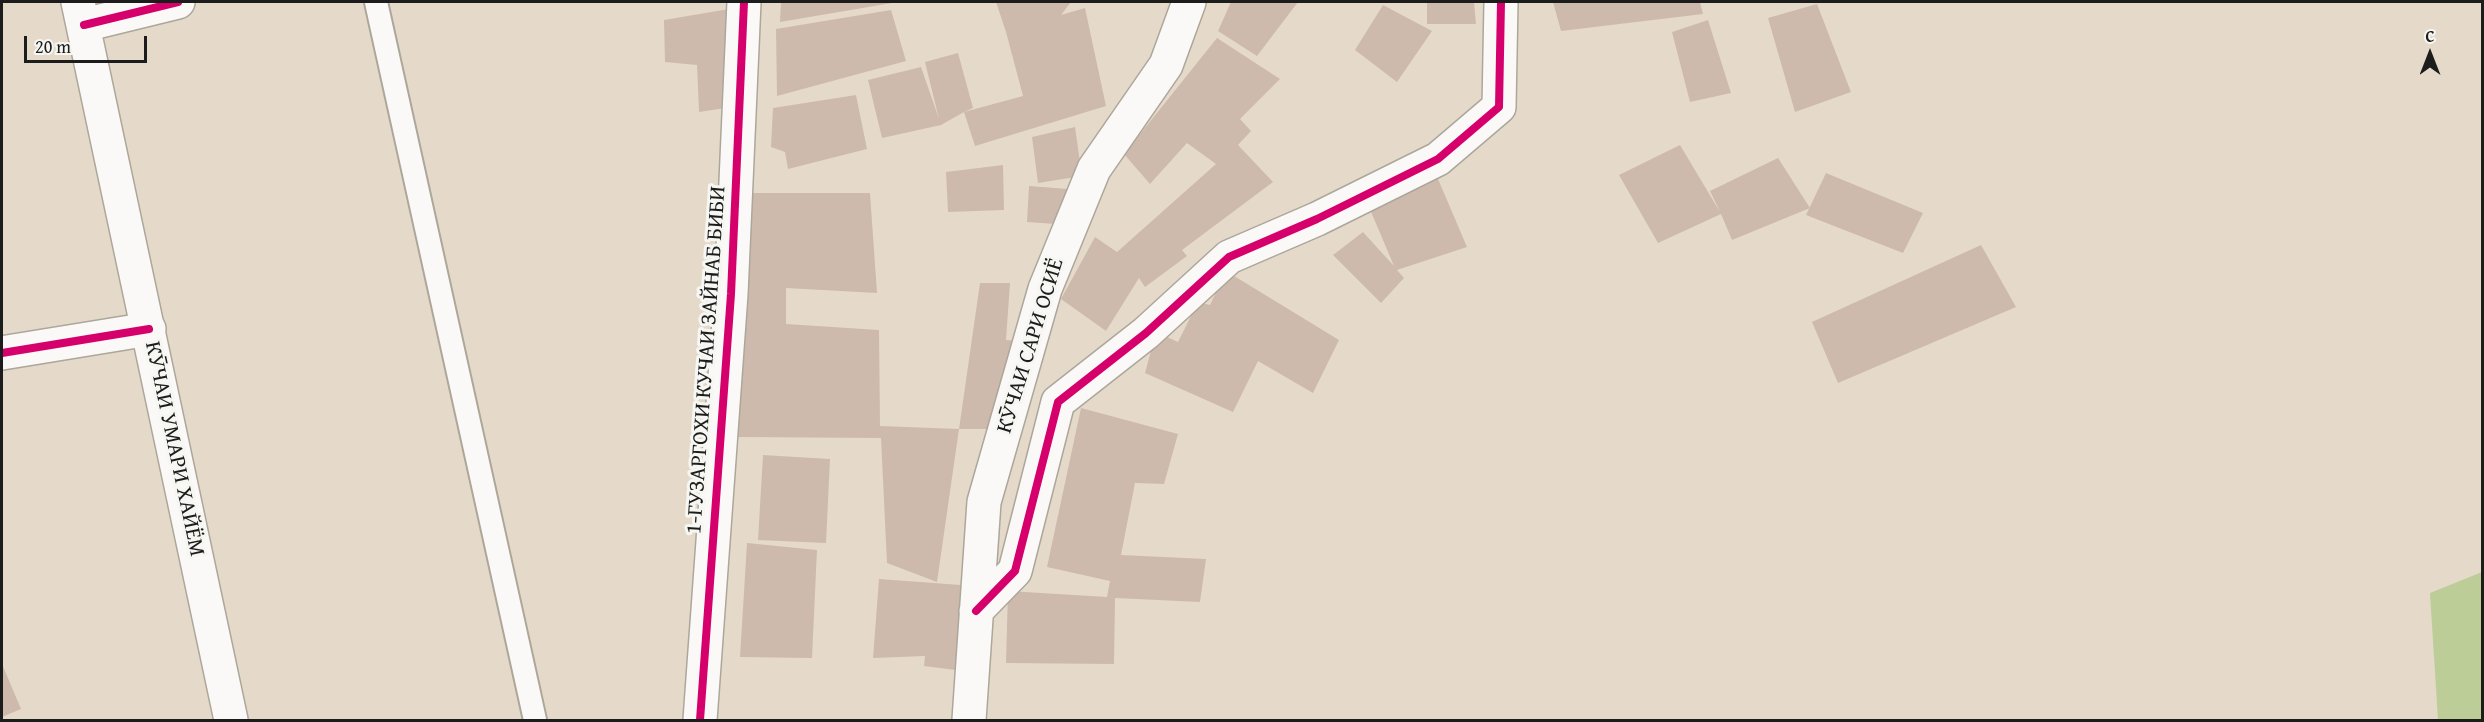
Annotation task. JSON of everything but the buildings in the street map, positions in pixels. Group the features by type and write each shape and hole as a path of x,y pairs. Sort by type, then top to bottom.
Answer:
{"street":[{"path":"81,13 178,2"},
{"name":"1-ГУЗАРГОХИ КУЧАИ ЗАЙНАБ БИБИ","path":"700,720 731,294 744,2"},
{"name":"КӮЧАИ САРИ ОСИЁ","path":"969,720 984,502 1045,289 1094,169 1166,65 1189,2"},
{"path":"976,611 1015,571 1058,402 1146,333 1229,257 1317,219 1438,159 1499,107 1501,2"},
{"name":"КӮЧАИ УМАРИ ХАЙЁМ","path":"81,13 231,720"},
{"path":"2,354 149,329"}],"lane":[{"path":"376,2 535,720"}],"green space":[{"path":"2482,572 2482,720 2438,720 2430,593"}],"cycle path":[{"path":"84,25 178,2"},
{"path":"700,720 731,294 744,2"},
{"path":"976,611 1015,571 1058,402 1146,333 1229,257 1317,219 1438,159 1499,107 1501,2"},
{"path":"2,353 149,329"}]}
